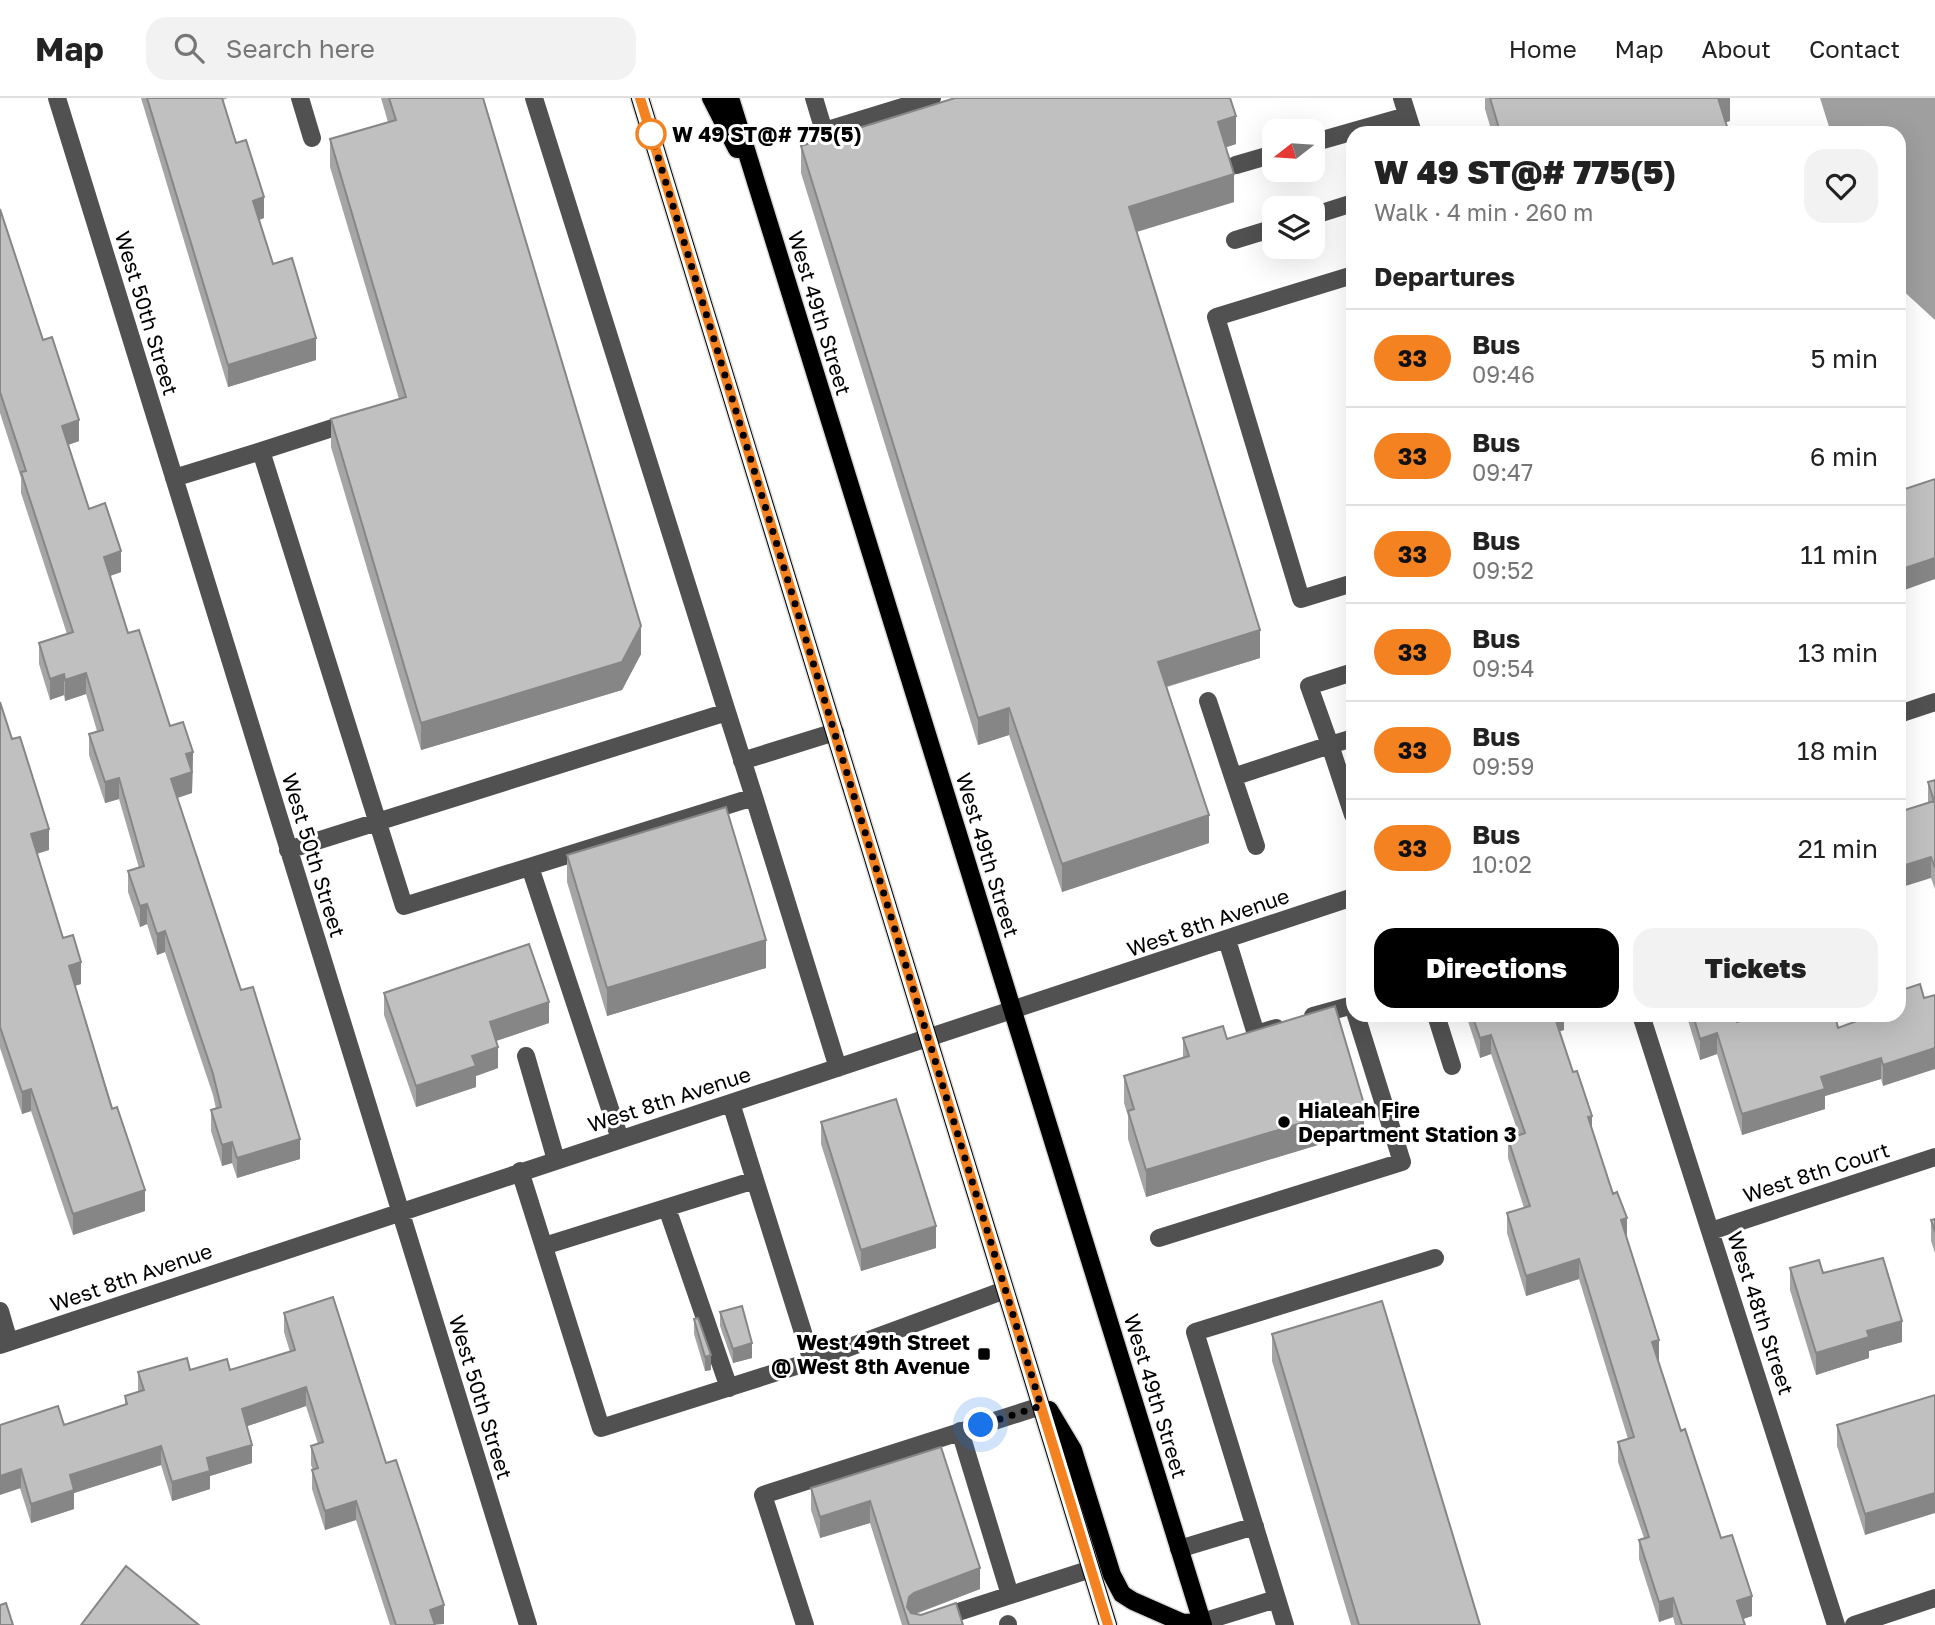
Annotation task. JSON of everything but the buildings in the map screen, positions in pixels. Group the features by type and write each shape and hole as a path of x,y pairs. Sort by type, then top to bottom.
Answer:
{"main road":[{"path":"640,98 1108,1625"},
{"path":"710,98 758,189"},
{"name":"West 49th Street","path":"730,98 1202,1623"},
{"path":"1038,1398 1073,1450 1112,1575 1122,1594 1183,1623 1202,1623"}],"street":[{"name":"West 50th Street","path":"58,98 528,1625"},
{"path":"300,98 312,138"},
{"path":"534,98 838,1068"},
{"path":"814,98 824,131 932,98"},
{"path":"1402,98 1410,124"},
{"path":"1325,140 1346,136"},
{"path":"1236,165 1262,157"},
{"path":"1325,212 1346,205"},
{"path":"1235,240 1262,232"},
{"path":"1346,277 1216,317 1301,599 1346,585"},
{"path":"174,478 364,418"},
{"path":"261,451 404,906 754,797"},
{"path":"1346,674 1309,686 1346,794"},
{"path":"1208,701 1256,846"},
{"path":"1906,712 1935,702"},
{"path":"288,850 727,712"},
{"path":"742,761 835,732"},
{"path":"1233,777 1346,740"},
{"path":"530,867 620,1139"},
{"name":"West 8th Avenue","path":"5,1343 1346,900"},
{"path":"1227,940 1256,1034 1346,1007"},
{"path":"1159,1238 1402,1162 1358,1022"},
{"path":"1438,1022 1452,1066"},
{"name":"West 48th Street","path":"1643,1022 1836,1625"},
{"path":"526,1056 556,1160"},
{"path":"731,1103 812,1361"},
{"name":"West 8th Court","path":"1711,1231 1935,1157"},
{"path":"520,1171 601,1428 812,1361 1005,1290"},
{"path":"544,1246 755,1180"},
{"path":"667,1208 729,1388"},
{"path":"1284,1625 1195,1332 1435,1258"},
{"path":"0,1311 5,1343"},
{"path":"805,1625 763,1495 960,1432 1038,1398"},
{"path":"960,1432 1010,1595"},
{"path":"1180,1549 1255,1526"},
{"path":"918,1625 1091,1569"},
{"path":"1854,1625 1935,1598"},
{"path":"1202,1623 1276,1599"}],"shaded area":[{"path":"1820,98 1935,98 1935,320 1906,293 1906,126 1829,126"}],"bus line":[{"name":"33","path":"640,98 1108,1625"}],"place":[{"name":"W 49 ST@# 775(5)","path":"651,134"},
{"name":"Hialeah Fire Department Station 3","path":"1284,1122"},
{"name":"West 49th Street @ West 8th Avenue","path":"984,1354"}],"route":[{"path":"651,134 1041,1406 981,1425"}]}
